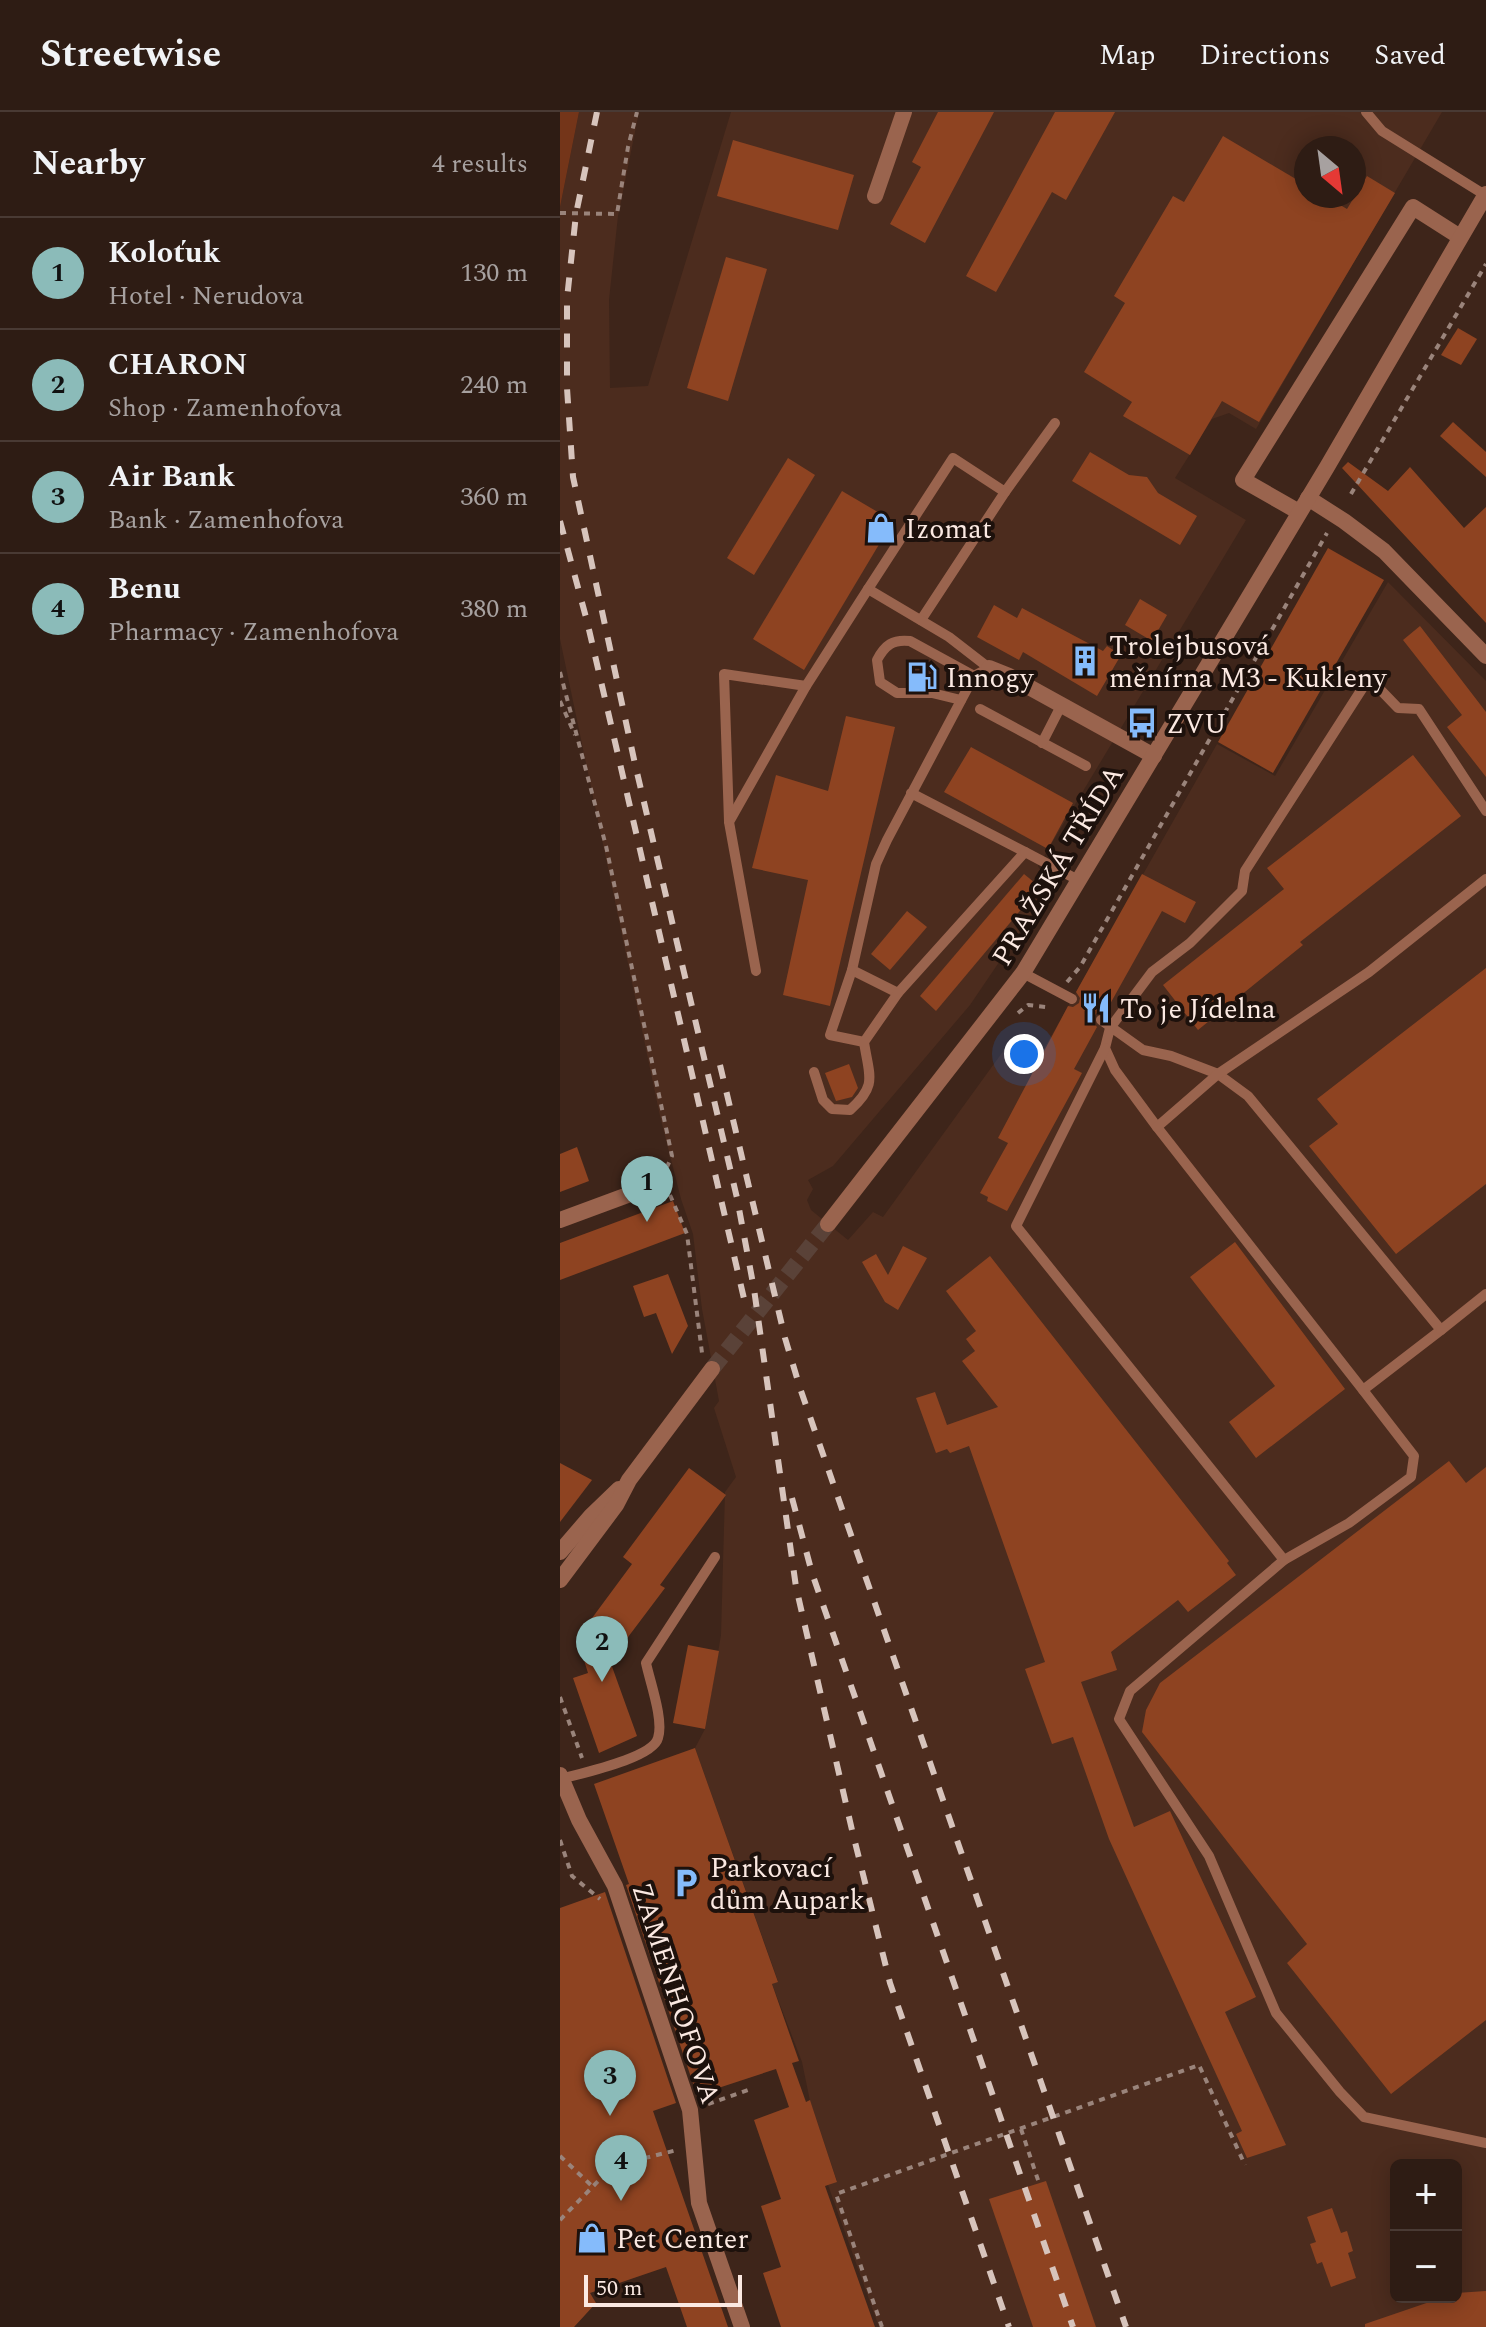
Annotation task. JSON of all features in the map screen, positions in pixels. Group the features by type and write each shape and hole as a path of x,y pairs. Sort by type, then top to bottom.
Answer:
{"street":[{"path":"875,196 904,112"},
{"name":"PRAŽSKÁ TŘÍDA","path":"828,1224 1023,973 1304,505 1486,194"},
{"path":"1460,237 1413,207 1243,480 1338,516 1384,551 1486,656"},
{"path":"982,672 1062,704 1154,756"},
{"path":"560,1220 660,1183"},
{"path":"560,1580 616,1505 629,1480 708,1364"},
{"path":"560,1552 591,1516 629,1480"},
{"name":"ZAMENHOFOVA","path":"561,1777 579,1820 615,1886 690,2110 699,2203 742,2327"}],"lane":[{"path":"1366,112 1382,131 1486,194"},
{"path":"921,620 1005,492 1055,423"},
{"path":"729,822 806,686 953,458 1005,492"},
{"path":"868,589 949,637 982,672"},
{"path":"961,700 932,693 890,691 880,682 877,660 886,645 901,640 910,641 982,672"},
{"path":"864,1042 830,1035 852,970 876,864 961,700 982,672"},
{"path":"756,971 729,822 724,674 806,686"},
{"path":"1486,811 1419,709 1398,708 1369,678 1245,871 1242,891 1190,943 1152,972 1105,1024 1105,1048 1115,1070 1414,1456 1411,1477 1349,1523 1284,1560 1130,1691 1119,1719 1209,1856 1276,2013 1340,2092 1364,2117 1486,2143"},
{"path":"1042,743 1062,704"},
{"path":"980,709 1086,766"},
{"path":"911,793 1080,881"},
{"path":"814,1072 823,1100 832,1109 850,1110 865,1097 871,1085 864,1042 898,993 1025,852"},
{"path":"1157,1127 1218,1074 1369,972 1486,879"},
{"path":"852,970 898,993"},
{"path":"1023,973 1072,999"},
{"path":"1105,1024 1143,1050 1171,1056 1218,1074 1248,1096 1441,1330"},
{"path":"1105,1048 1016,1226 1284,1560"},
{"path":"1363,1390 1486,1294"},
{"path":"561,1777 637,1756 657,1742 658,1718 646,1663 715,1557"}],"path":[{"path":"560,213 617,214 637,112"},
{"path":"1351,494 1486,264"},
{"path":"1013,1020 1028,1005 1046,1007 1080,967 1327,533"},
{"path":"560,672 606,846 672,1156"},
{"path":"560,701 581,748"},
{"path":"660,1183 674,1199 687,1234 708,1364"},
{"path":"560,1697 587,1771"},
{"path":"560,1840 572,1876 600,1899"},
{"path":"882,2327 836,2194 1199,2065 1245,2165"},
{"path":"690,2110 751,2089"},
{"path":"1021,2129 1039,2183"},
{"path":"560,2220 613,2166 683,2148"},
{"path":"560,2156 593,2187"}],"shaded area":[{"path":"560,112 579,112 560,207"},
{"path":"579,112 639,112 618,216 609,300 610,388 648,386 731,112 1442,112 1256,429 1229,413 1212,419 1175,478 1246,520 1038,866 1050,887 970,1005 833,1166 808,1180 813,1189 807,1200 811,1210 848,1240 873,1212 883,1217 1012,1039 1041,1054 1217,744 1275,776 1388,582 1486,681 1486,2327 879,2327 828,2185 837,2181 810,2101 802,2062 772,1984 778,1981 695,1748 705,1729 721,1635 725,1492 736,1477 714,1408 719,1401 702,1309 693,1234 660,1116 560,639 560,207"}],"building":[{"path":"938,112 994,112 925,243 890,224 921,167 912,162"},
{"path":"1055,112 1115,112 1066,200 1052,192 996,292 966,276"},
{"path":"1223,136 1294,178 1294,208 1366,208 1367,176 1395,193 1259,422 1222,401 1190,455 1123,416 1132,402 1084,372 1125,303 1114,296 1173,196 1184,202"},
{"path":"733,140 854,175 838,230 717,196"},
{"path":"726,257 767,269 728,401 687,388"},
{"path":"1458,328 1477,339 1461,365 1441,355"},
{"path":"1453,422 1486,452 1486,477 1440,436"},
{"path":"1090,452 1129,475 1147,477 1158,493 1197,516 1180,545 1072,481"},
{"path":"788,458 815,475 754,575 727,558"},
{"path":"1348,462 1388,491 1410,467 1464,528 1486,507 1486,623 1342,468"},
{"path":"842,491 893,521 804,670 753,639"},
{"path":"1328,548 1384,580 1273,773 1218,742"},
{"path":"1140,599 1167,615 1152,641 1125,625"},
{"path":"994,605 1017,618 1022,608 1103,651 1107,646 1121,655 1097,696 1023,652 1019,660 977,637"},
{"path":"1420,626 1486,712 1486,777 1447,727 1462,715 1403,640"},
{"path":"846,716 895,727 830,1006 783,995 808,880 752,868 776,775 828,791"},
{"path":"971,747 1073,803 1048,849 944,792"},
{"path":"1413,755 1461,816 1300,942 1303,945 1198,1030 1163,985 1284,889 1267,868"},
{"path":"1024,874 1040,887 936,1011 920,996"},
{"path":"1142,874 1196,902 1185,923 1162,911 1105,1013 1098,1012 1094,1016 1093,1023 1097,1027 1074,1069 1082,1073 1007,1211 987,1201 988,1197 980,1193 1008,1143 998,1138 1068,1006 1079,1003 1076,992"},
{"path":"907,911 927,927 890,970 871,954"},
{"path":"1486,968 1486,1184 1396,1254 1309,1146 1338,1124 1317,1099"},
{"path":"849,1064 858,1088 852,1097 836,1101 825,1073"},
{"path":"577,1147 589,1181 560,1192 560,1154"},
{"path":"673,1201 685,1233 560,1280 560,1243"},
{"path":"1235,1242 1345,1389 1256,1458 1229,1422 1275,1386 1190,1277"},
{"path":"903,1246 927,1258 898,1310 885,1302 862,1262 876,1254 888,1275"},
{"path":"990,1256 1229,1561 1227,1563 1236,1575 1188,1612 1178,1600 1111,1652 1117,1670 1081,1682 1134,1827 1170,1811 1256,1997 1225,2012 1286,2145 1247,2158 1236,2134 1242,2131 1109,1839 1073,1737 1052,1744 1025,1669 1045,1662 969,1446 950,1453 947,1449 936,1453 916,1398 935,1392 947,1425 998,1407 962,1361 975,1351 966,1339 976,1331 946,1291"},
{"path":"668,1274 688,1326 672,1354 656,1313 644,1317 633,1286"},
{"path":"1449,1461 1466,1483 1486,1467 1486,2020 1391,2094 1287,1963 1307,1944 1142,1732 1146,1710 1160,1683"},
{"path":"560,1463 592,1480 560,1522"},
{"path":"689,1468 726,1495 660,1585 665,1588 610,1661 637,1736 599,1753 573,1678 588,1673 583,1657 593,1642 581,1633 632,1564 623,1557"},
{"path":"688,1645 719,1651 705,1729 673,1723"},
{"name":"Parkovací dům Aupark","path":"695,1748 778,1982 772,1984 799,2061 792,2063 806,2102 810,2100 837,2182 825,2186 875,2327 781,2327 763,2273 781,2267 761,2206 781,2199 754,2120 789,2107 776,2069 697,2095 594,1784"},
{"path":"605,1892 676,2103 653,2111 728,2327 687,2327 666,2267 590,2293 596,2303 574,2327 560,2327 560,1908"},
{"path":"1046,2181 1096,2327 1033,2327 989,2199"},
{"path":"1332,2208 1341,2233 1347,2231 1353,2251 1348,2253 1356,2278 1331,2287 1322,2262 1317,2264 1310,2244 1316,2242 1307,2217"},
{"path":"1486,2291 1486,2327 1365,2327 1365,2324 1426,2303 1462,2303 1462,2293"}],"tunnel":[{"path":"712,1369 828,1224"}],"railway":[{"path":"597,112 576,214 567,299 567,388 573,477 635,764 737,1198 754,1289 796,1587 852,1830 890,1983 1009,2327"},
{"path":"560,521 587,621 745,1303"},
{"path":"720,1065 785,1338 800,1388 1126,2327"},
{"path":"792,1498 812,1573 1073,2327"}],"place":[{"name":"Izomat","path":"881,528"},
{"name":"Trolejbusová měnírna M3 - Kukleny","path":"1085,661"},
{"name":"Innogy","path":"922,677"},
{"name":"ZVU","path":"1142,723"},
{"name":"To je Jídelna","path":"1096,1008"},
{"name":"Koloťuk","path":"647,1222"},
{"name":"CHARON","path":"602,1682"},
{"name":"Parkovací dům Aupark","path":"686,1883"},
{"name":"Air Bank","path":"610,2116"},
{"name":"Benu","path":"621,2201"},
{"name":"Pet Center","path":"592,2238"}]}
